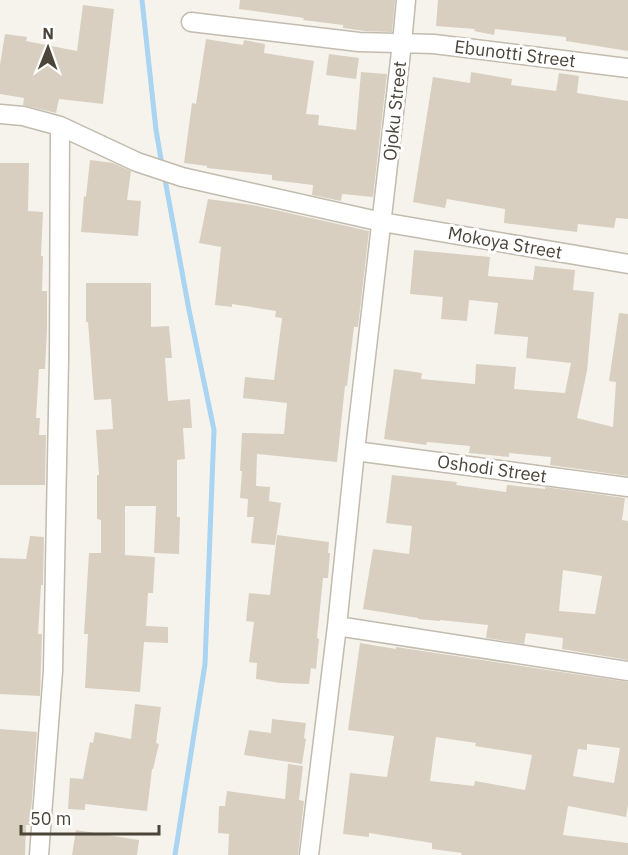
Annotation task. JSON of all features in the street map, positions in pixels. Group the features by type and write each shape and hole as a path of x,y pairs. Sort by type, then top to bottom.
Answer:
{"street":[{"name":"Ojoku Street","path":"309,855 337,626 406,0"},
{"name":"Ebunotti Street","path":"191,22 359,42 434,44 628,68"},
{"name":"Mokoya Street","path":"0,114 23,116 60,126 137,162 182,177 382,222 628,264"},
{"path":"39,855 53,671 59,359 60,126"},
{"name":"Oshodi Street","path":"356,451 628,487"},
{"path":"337,626 628,670"}],"building":[{"path":"240,0 395,0 392,32 343,28 343,25 239,9"},
{"path":"438,0 628,0 628,51 566,41 566,37 495,29 494,35 474,31 475,29 436,26"},
{"path":"83,5 114,9 103,104 59,99 56,113 23,105 24,98 0,94 0,65 5,34 27,37 26,41 77,51"},
{"path":"206,39 243,45 244,40 265,44 264,53 314,61 306,114 319,115 318,125 356,130 361,72 387,74 373,197 342,194 341,201 312,195 313,185 272,180 272,175 207,168 207,166 184,163 192,103 196,104"},
{"path":"329,54 359,58 356,79 326,75"},
{"path":"471,72 512,79 511,85 556,91 559,73 579,76 577,93 628,101 628,219 616,218 614,228 578,224 577,232 504,223 505,209 447,199 445,208 413,202 433,77 470,83"},
{"path":"90,160 113,163 131,171 127,200 141,201 138,236 81,232"},
{"path":"0,163 29,163 28,211 43,212 42,291 47,291 47,329 45,369 39,369 36,418 40,418 39,435 46,435 45,485 0,485"},
{"path":"208,199 253,205 369,231 358,327 354,327 347,386 345,386 337,462 257,454 256,486 270,487 269,501 281,503 275,545 251,543 254,517 247,517 248,499 240,498 242,471 240,471 242,433 284,434 287,403 243,398 245,377 274,380 282,318 275,317 276,311 232,304 232,307 215,305 221,247 199,243"},
{"path":"414,250 490,257 488,276 533,280 535,266 575,270 573,290 594,292 587,371 577,418 613,427 616,382 609,381 619,313 628,314 628,476 550,465 551,457 509,453 509,457 469,453 470,446 427,442 426,445 384,439 394,369 422,373 421,379 475,384 476,364 516,367 514,389 565,393 571,363 526,358 528,337 494,334 498,303 469,300 467,321 441,319 443,297 410,294"},
{"path":"86,283 151,283 151,327 169,326 172,358 165,358 168,401 190,399 192,428 183,428 185,459 177,460 179,554 154,553 156,506 125,506 125,555 155,557 153,593 148,593 146,626 168,627 168,643 144,642 140,692 85,688 88,634 84,634 89,553 101,553 101,520 97,519 97,475 99,475 96,430 113,429 111,399 94,400 88,322 86,322"},
{"path":"392,475 457,482 456,485 506,492 507,485 545,489 545,487 625,498 622,520 628,521 628,660 562,649 563,638 526,633 524,644 486,638 488,625 418,619 363,609 373,549 409,554 412,526 386,523","holes":["563,570 602,576 595,614 559,611"]},
{"path":"277,535 329,542 328,578 323,578 316,669 311,668 309,684 256,679 257,663 249,662 254,622 246,621 249,593 270,595"},
{"path":"30,536 44,537 43,585 41,585 38,634 42,634 40,696 0,694 0,558 26,559"},
{"path":"360,643 628,682 628,805 626,817 568,806 563,835 628,843 628,855 461,855 462,853 432,849 432,843 369,833 369,837 343,834 350,773 387,777 394,736 348,730","holes":["436,737 532,755 525,790 475,781 474,786 430,781","587,744 620,748 614,783 573,776 578,749 587,750"]},
{"path":"135,704 161,707 156,743 159,744 152,769 147,811 85,804 85,810 68,809 70,778 83,779 90,742 93,743 95,732 131,739"},
{"path":"272,719 306,723 302,764 244,755 249,730 271,733"},
{"path":"0,729 37,732 30,825 26,825 25,855 0,855"},
{"path":"288,764 303,766 299,800 304,801 298,855 228,855 229,834 218,833 219,806 225,806 227,791 285,799"},
{"path":"76,830 139,840 137,855 72,855"}],"waterway":[{"path":"142,0 162,165"},
{"path":"164,174 214,430 205,664 175,855"}]}
